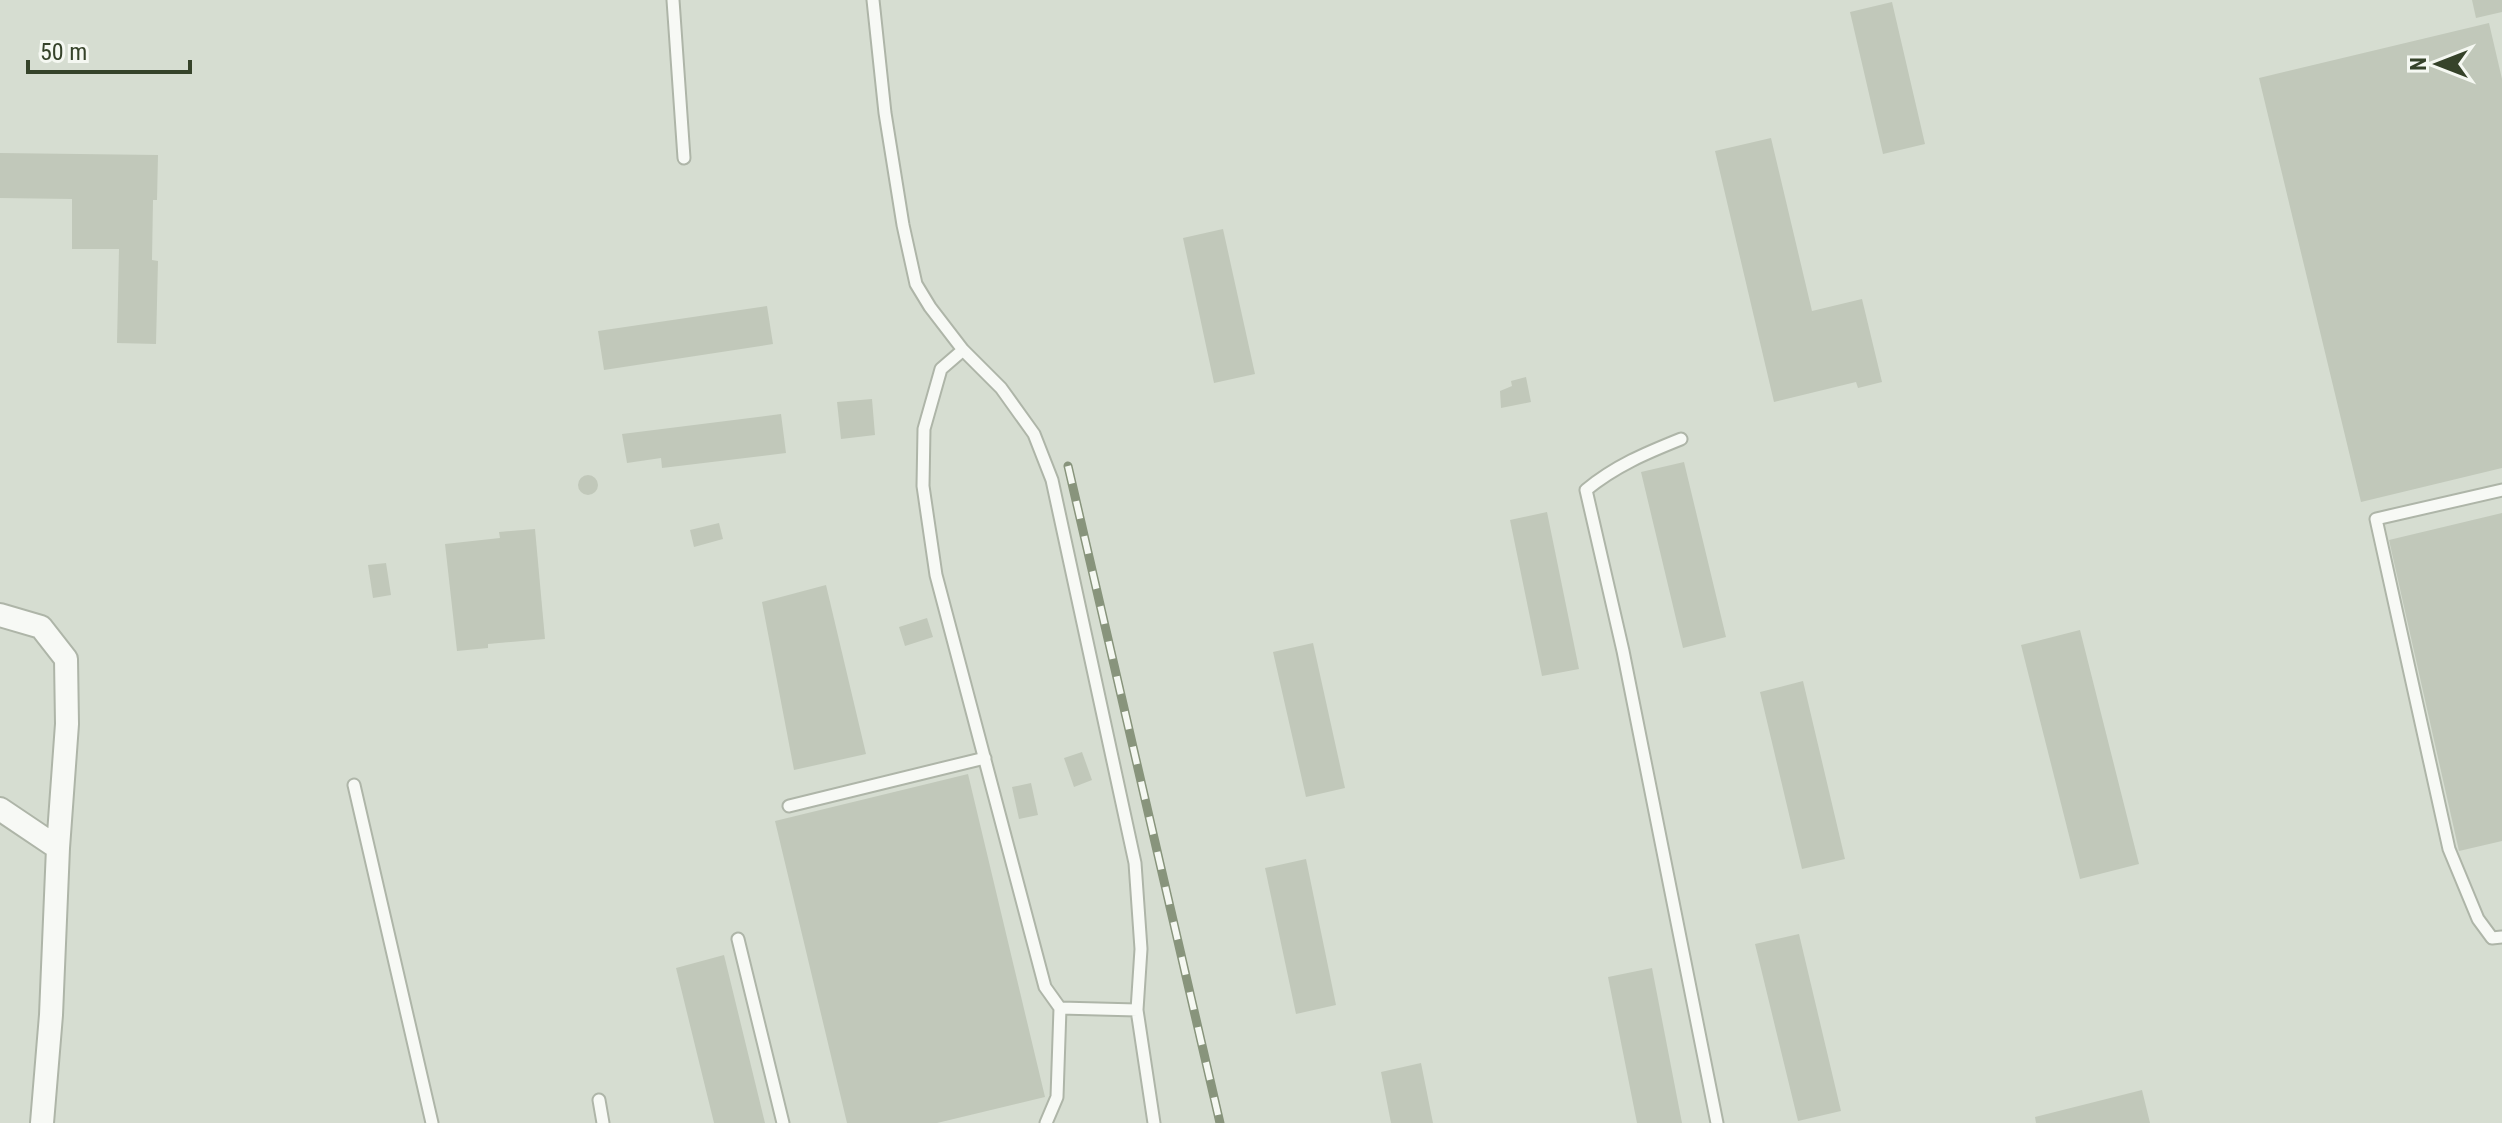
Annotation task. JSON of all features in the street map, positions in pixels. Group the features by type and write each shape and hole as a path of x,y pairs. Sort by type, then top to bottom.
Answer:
{"street":[{"path":"0,615 41,627 66,659 67,724 42,1123"},
{"path":"0,809 58,848"}],"lane":[{"path":"673,0 684,158"},
{"path":"873,0 885,113 916,284 963,350 1001,388 1034,434 1052,480 1135,863 1141,949 1137,1010 1154,1123"},
{"path":"963,350 941,369 924,429 923,486 936,575 1045,987 1060,1008 1057,1097 1046,1123"},
{"path":"1681,439 1630,460 1606,473 1586,490 1623,651 1717,1123"},
{"path":"2502,490 2376,519 2449,849 2478,919 2497,938 2502,948"},
{"path":"789,806 985,758"},
{"path":"354,785 432,1123"},
{"path":"738,939 783,1123"},
{"path":"1060,1008 1137,1010"},
{"path":"599,1100 603,1123"}],"shaded area":[{"path":"0,0 2502,0 2502,1123 0,1123"}],"building":[{"path":"2472,0 2502,0 2502,12 2476,18"},
{"path":"1892,2 1925,144 1883,154 1850,12"},
{"path":"2489,23 2502,79 2502,468 2361,502 2259,78"},
{"path":"1771,138 1812,311 1862,299 1882,382 1858,388 1856,382 1774,402 1715,151"},
{"path":"0,153 158,155 157,200 153,200 152,260 158,261 156,344 117,343 119,249 72,249 72,199 0,198"},
{"path":"1223,229 1255,374 1214,383 1183,238"},
{"path":"767,306 773,344 604,370 598,331"},
{"path":"1526,377 1531,402 1501,408 1500,391 1512,386 1511,381"},
{"path":"872,399 875,435 841,439 837,402"},
{"path":"781,414 786,453 662,468 661,458 627,463 622,434"},
{"path":"1684,462 1726,637 1683,648 1641,472"},
{"path":"588,475 595,478 598,485 595,492 588,495 581,492 578,485 581,478"},
{"path":"1547,512 1579,669 1542,676 1510,520"},
{"path":"2502,513 2502,841 2459,851 2389,540"},
{"path":"719,523 723,539 694,547 690,530"},
{"path":"535,529 545,639 488,644 488,648 457,651 445,544 500,538 499,532"},
{"path":"386,563 391,595 373,598 368,565"},
{"path":"826,585 866,754 794,770 762,602"},
{"path":"927,618 933,637 905,646 899,627"},
{"path":"2080,630 2139,864 2080,879 2021,645"},
{"path":"1313,643 1345,788 1306,797 1273,652"},
{"path":"1803,681 1845,859 1802,869 1760,692"},
{"path":"1082,752 1092,780 1074,787 1064,758"},
{"path":"968,774 1045,1097 937,1123 847,1123 775,821"},
{"path":"1031,783 1038,815 1019,819 1012,787"},
{"path":"1306,859 1336,1005 1296,1014 1265,868"},
{"path":"1799,934 1841,1111 1798,1121 1755,944"},
{"path":"724,955 765,1123 714,1123 676,968"},
{"path":"1652,968 1682,1123 1637,1123 1608,977"},
{"path":"1421,1063 1433,1123 1391,1123 1381,1072"},
{"path":"2142,1090 2150,1123 2036,1123 2035,1117"}],"railway":[{"path":"1068,466 1220,1123"}]}
